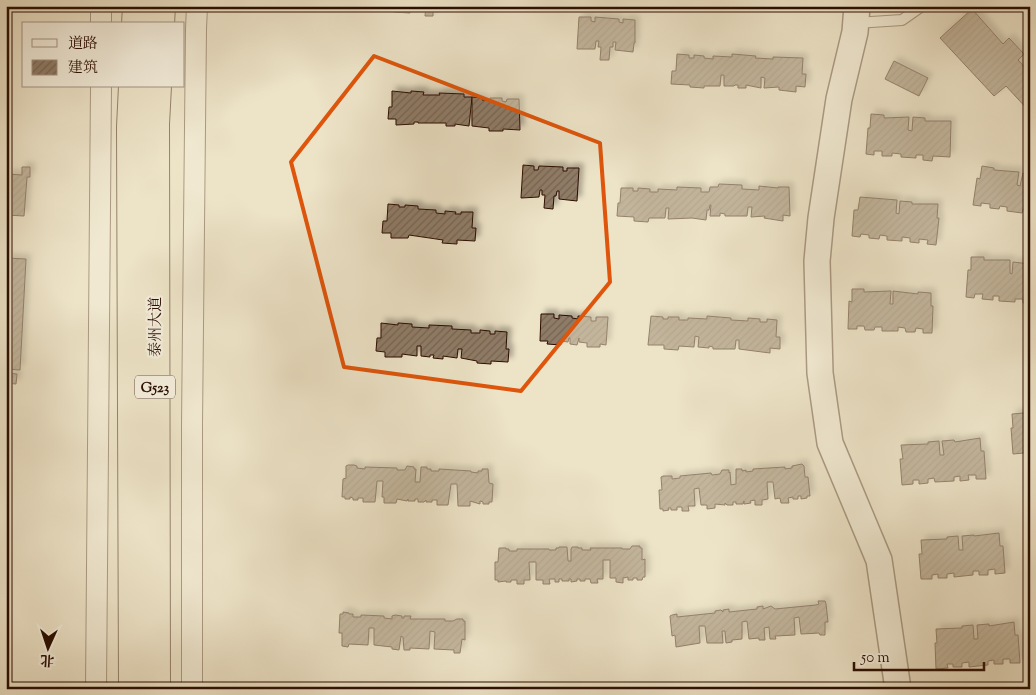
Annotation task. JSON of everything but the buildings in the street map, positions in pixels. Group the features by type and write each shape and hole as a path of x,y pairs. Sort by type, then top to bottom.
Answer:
{"highway":[{"path":"136,22 137,6"},
{"path":"160,22 161,6"},
{"name":"泰州大道","path":"133,88 131,127 133,689"},
{"name":"泰州大道","path":"156,689 155,124 157,88"}],"street":[{"path":"101,6 101,22"},
{"path":"192,689 192,415 197,6"},
{"path":"856,14 855,32 839,99 821,218 817,260 820,373 830,443 879,560 898,689"},
{"path":"96,689 101,88"}],"lane":[{"path":"856,14 902,20 922,6"}],"highlighted area":[{"path":"374,56 600,143 610,282 521,391 344,367 291,162"}]}
